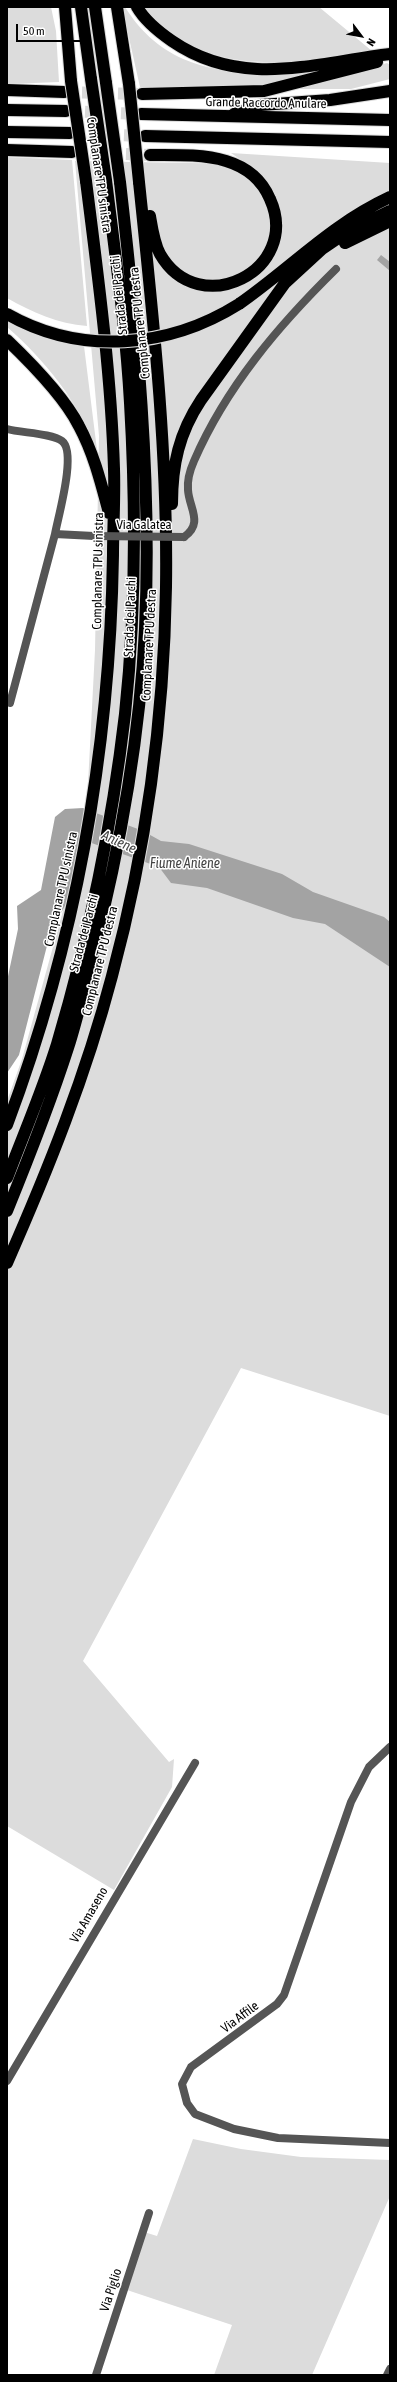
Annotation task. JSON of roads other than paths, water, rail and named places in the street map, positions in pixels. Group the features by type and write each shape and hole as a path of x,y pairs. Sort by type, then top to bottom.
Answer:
{"highway":[{"path":"57,7 67,42"},
{"name":"Complanare TPU sinistra","path":"7,1125 59,968 78,888 96,784 112,616 114,468 103,320 86,181 71,81 67,42 68,26 65,7"},
{"name":"Strada dei Parchi","path":"7,1211 38,1115 78,967 96,891 115,787 125,713 132,620 133,464 129,392 106,180 81,7"},
{"name":"Strada dei Parchi","path":"7,1178 38,1115 69,1046 109,893 128,788 138,711 145,629 146,475 142,392 120,182 95,7"},
{"name":"Complanare TPU destra","path":"7,1263 68,1116 101,1015 122,937 149,793 159,711 166,586 161,396 128,84 117,7"},
{"path":"138,7 151,24 181,47 198,56 246,69 296,68 390,54"},
{"path":"142,94 264,92 380,62 390,54"},
{"path":"7,90 64,92"},
{"path":"230,116 261,105 330,100 390,91"},
{"path":"7,110 66,111"},
{"name":"Grande Raccordo Anulare","path":"141,114 390,120"},
{"path":"7,132 70,133"},
{"path":"145,136 390,142"},
{"path":"7,150 72,152"},
{"path":"140,195 149,209 154,236 163,258 177,273 206,286 218,286 240,281 261,265 273,241 276,229 273,205 267,191 247,171 224,160 150,155"},
{"path":"7,314 32,326 70,338 96,342 128,342 153,339 187,330 217,317 239,304 331,231 363,210 390,197"},
{"path":"166,586 172,553 173,473 179,444 189,420 201,400 258,323 285,283 322,249 347,232 390,211"},
{"path":"258,323 289,288 326,255 352,238 390,222"},
{"path":"7,340 45,381 79,425 92,452 113,528"}],"street":[{"name":"Via Galatea","path":"54,534 184,537 192,529 195,520 188,494 190,474 217,414 269,342 304,301 336,269"},
{"path":"7,429 57,439 66,446 66,477 54,534 10,703"},
{"name":"Via Affile","path":"390,1747 370,1767 351,1802 284,1995 277,2004 191,2067 182,2084 187,2103 195,2114 234,2129 278,2138 390,2143"},
{"name":"Via Amaseno","path":"7,2081 195,1763"},
{"name":"Via Piglio","path":"96,2375 149,2213"},
{"path":"387,2375 390,2369"}],"water":[{"path":"381,255 390,262 390,271 377,260"},
{"name":"Fiume Aniene","path":"83,808 143,831 161,841 189,844 282,874 313,892 384,917 390,922 390,967 325,924 293,918 207,888 171,883 159,867 86,841 67,902 50,934 19,1055 7,1073 7,981 18,929 17,906 41,890 55,817 65,809"}],"tunnel":[{"path":"64,92 140,94"},
{"path":"67,111 141,114"},
{"path":"70,133 145,136"},
{"path":"72,152 150,155"}],"water label":[{"name":"Aniene","path":"119,842"}]}
